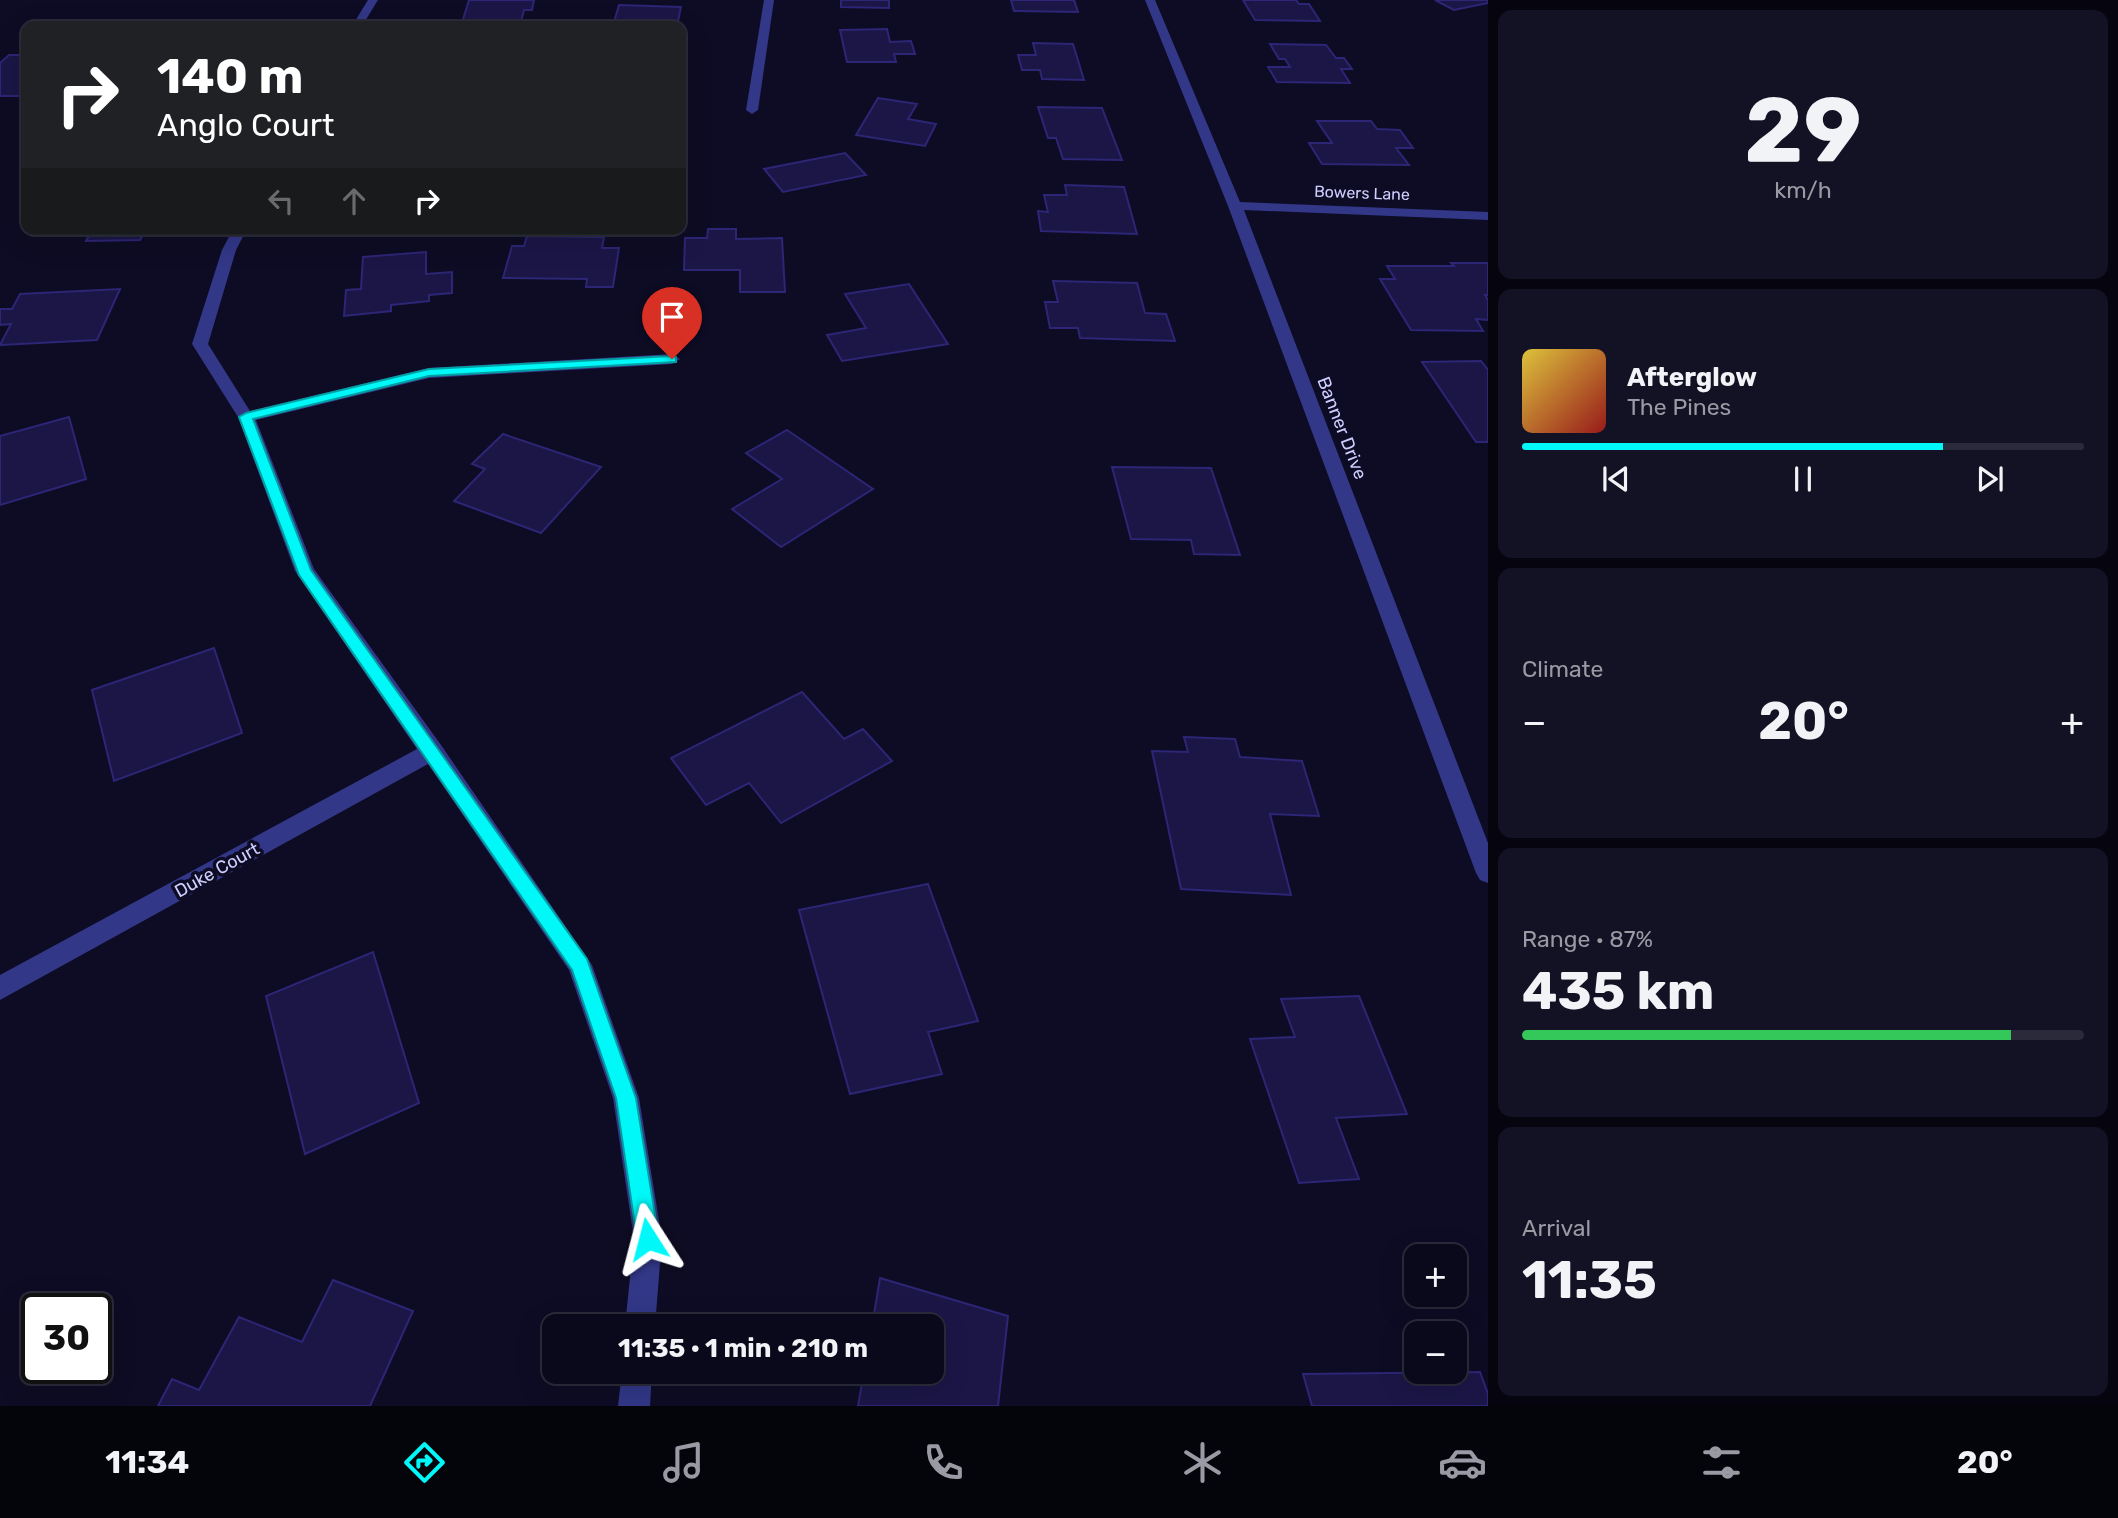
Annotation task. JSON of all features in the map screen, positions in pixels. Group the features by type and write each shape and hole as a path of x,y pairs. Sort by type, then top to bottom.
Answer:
{"street":[{"path":"360,21 373,0"},
{"path":"752,110 769,0"},
{"name":"Banner Drive","path":"1150,0 1236,206 1488,873"},
{"name":"Bowers Lane","path":"1236,206 1488,215"},
{"path":"237,235 229,250 200,344 246,417 304,571 433,751 580,965 626,1098 648,1239 641,1314"},
{"path":"246,417 429,373 672,359"},
{"name":"Duke Court","path":"0,988 433,751"},
{"path":"634,1406 636,1384"}],"building":[{"path":"469,0 534,0 532,10 524,10 521,21 463,21"},
{"path":"841,0 889,0 889,8 841,7"},
{"path":"1011,0 1074,0 1078,12 1014,11"},
{"path":"1243,0 1296,0 1299,4 1309,4 1320,21 1255,20"},
{"path":"1435,0 1488,0 1488,3 1454,10"},
{"path":"619,5 681,7 678,21 614,21"},
{"path":"887,29 890,42 911,41 915,54 894,54 896,62 847,62 840,30"},
{"path":"1033,43 1073,44 1084,80 1042,79 1040,70 1022,70 1018,55 1036,55"},
{"path":"1270,44 1326,45 1336,58 1344,58 1352,69 1341,69 1350,83 1277,82 1268,67 1290,67 1285,59 1279,59"},
{"path":"9,55 21,55 21,96 0,96 0,63"},
{"path":"878,98 917,104 908,119 936,124 925,146 856,135"},
{"path":"1038,107 1102,108 1122,160 1063,159 1056,138 1048,138"},
{"path":"1317,121 1371,121 1377,129 1400,130 1413,148 1396,148 1409,165 1322,164 1309,143 1332,143"},
{"path":"845,153 866,175 783,192 764,169"},
{"path":"1065,185 1124,187 1137,234 1041,231 1038,211 1048,212 1044,195 1067,195"},
{"path":"708,229 736,229 736,239 782,238 785,292 740,292 740,270 684,270 685,238 707,238"},
{"path":"90,235 143,235 140,240 86,241"},
{"path":"527,236 604,237 602,248 619,248 613,287 586,287 587,279 503,278 512,246 524,246"},
{"path":"426,252 426,274 452,272 452,293 429,295 429,301 391,305 391,311 344,316 346,290 361,289 363,257"},
{"path":"1451,263 1488,263 1488,295 1485,295 1488,300 1488,320 1476,319 1483,331 1411,330 1380,279 1395,279 1387,266 1454,266"},
{"path":"1053,281 1137,283 1145,313 1166,314 1175,341 1080,338 1078,328 1050,328 1045,302 1058,302"},
{"path":"909,284 948,344 842,361 827,335 866,328 845,294"},
{"path":"120,289 97,340 0,345 11,324 0,325 0,309 12,309 20,294"},
{"path":"1481,361 1488,370 1488,442 1476,442 1422,362"},
{"path":"69,417 86,479 0,505 0,436"},
{"path":"787,430 873,489 781,547 732,509 782,479 746,453"},
{"path":"503,434 601,467 541,533 454,501 485,469 472,464"},
{"path":"1112,467 1211,468 1240,555 1194,554 1191,540 1131,539"},
{"path":"214,648 242,733 114,781 92,690"},
{"path":"802,692 844,739 863,729 892,761 781,823 749,783 706,805 671,758"},
{"path":"1184,737 1235,739 1240,757 1302,761 1319,816 1270,814 1291,895 1181,889 1152,751 1188,752"},
{"path":"928,884 978,1021 928,1032 942,1074 850,1094 799,910"},
{"path":"373,952 419,1103 305,1154 266,996"},
{"path":"1359,996 1407,1114 1336,1118 1359,1179 1299,1183 1250,1039 1295,1037 1281,999"},
{"path":"880,1278 1008,1316 998,1406 858,1406 862,1384 944,1384 944,1314 874,1314"},
{"path":"333,1280 413,1311 370,1406 158,1406 172,1379 199,1390 239,1317 302,1342"},
{"path":"1467,1372 1480,1372 1488,1394 1488,1406 1312,1406 1303,1374 1404,1373 1404,1384 1467,1384"}],"route":[{"path":"648,1239 626,1098 580,965 433,751 304,571 246,417 429,373 672,359"}]}
